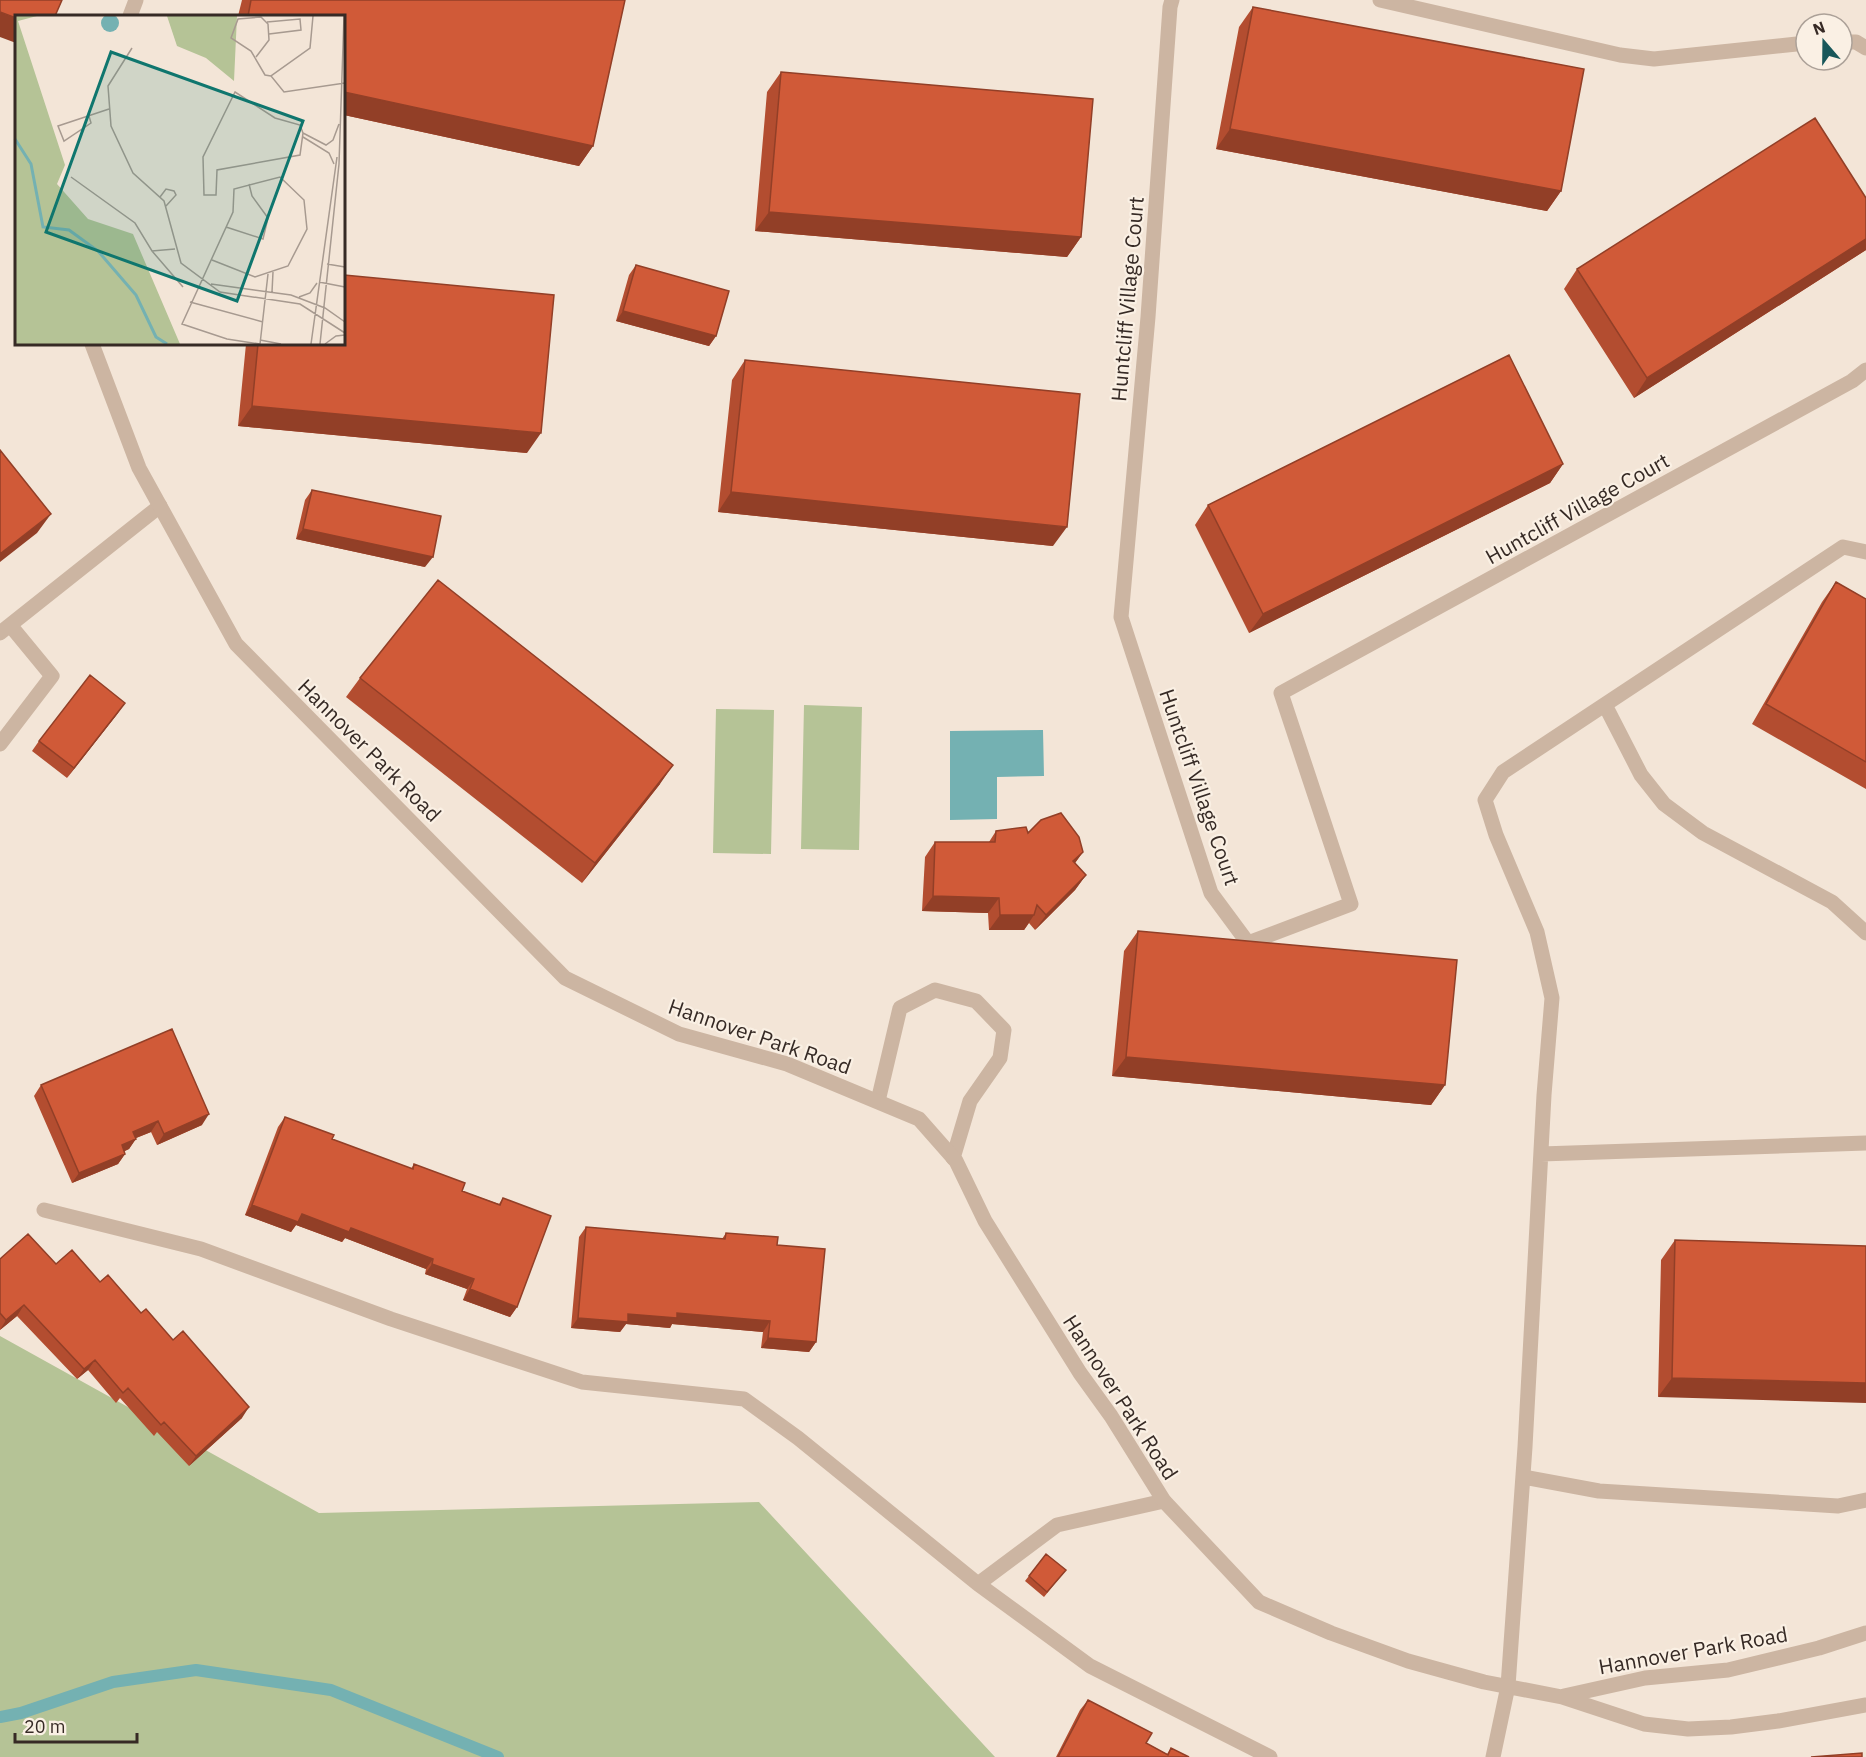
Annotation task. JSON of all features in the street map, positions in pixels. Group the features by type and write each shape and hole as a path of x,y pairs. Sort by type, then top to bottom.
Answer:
{"street":[{"path":"130,15 136,0"},
{"name":"Huntcliff Village Court","path":"1172,0 1121,617 1211,893 1248,943 1351,904 1281,693 1852,381 1866,370"},
{"path":"1380,0 1620,55 1654,59 1794,44"},
{"name":"Hannover Park Road","path":"92,345 139,468 236,644 565,978 678,1034 787,1064 919,1119 953,1158 985,1221 1164,1502 1259,1602 1331,1633 1408,1661 1484,1682 1562,1696 1644,1724 1688,1729 1731,1727 1866,1705"},
{"path":"0,744 52,676 5,629 160,506"},
{"path":"1493,1757 1508,1686 1552,998 1537,932 1496,835 1485,800 1503,772 1843,547 1866,552"},
{"path":"1605,705 1641,775 1664,804 1703,833 1832,902 1866,933"},
{"path":"878,1101 900,1008 935,990 976,1001 1004,1030 1000,1058 970,1101 953,1158"},
{"path":"1541,1154 1866,1143"},
{"path":"44,1210 201,1249 392,1319 582,1382 744,1399 798,1438 978,1584 1090,1666 1270,1757"},
{"path":"1523,1477 1599,1491 1838,1506 1866,1500"},
{"path":"978,1584 1057,1525 1164,1502"},
{"name":"Hannover Park Road","path":"1562,1696 1645,1678 1728,1670 1866,1633"}],"green space":[{"path":"804,705 862,707 859,850 801,849"},
{"path":"716,709 774,710 771,854 713,853"},
{"path":"0,1336 319,1513 759,1502 995,1757 0,1757"}],"water":[{"path":"1043,730 1044,776 997,777 997,819 950,820 950,731"}],"building":[{"path":"0,0 62,0 55,15 15,15 15,18 0,12"},
{"path":"251,0 625,0 593,146 345,92 345,15 248,15"},
{"path":"1253,7 1584,69 1561,191 1230,129"},
{"path":"781,72 1093,99 1081,237 769,212"},
{"path":"1815,118 1866,198 1866,239 1647,378 1577,269"},
{"path":"636,265 729,291 716,336 623,311"},
{"path":"345,275 554,295 541,433 252,406 258,345 345,345"},
{"path":"1509,355 1563,464 1263,614 1208,505"},
{"path":"745,360 1080,394 1067,527 731,492"},
{"path":"0,450 51,514 0,554"},
{"path":"312,490 441,516 433,557 303,529"},
{"path":"438,580 673,765 595,863 360,678"},
{"path":"1836,582 1866,599 1866,762 1766,704"},
{"path":"90,675 125,703 74,768 39,741"},
{"path":"1061,813 1079,837 1083,852 1073,861 1086,875 1046,915 1037,905 1034,915 1000,915 999,898 933,896 935,842 995,842 996,831 1026,827 1028,833 1041,820"},
{"path":"1138,931 1457,960 1445,1085 1126,1057"},
{"path":"172,1029 209,1114 164,1134 158,1121 133,1132 136,1139 122,1145 125,1154 79,1173 41,1085"},
{"path":"285,1117 334,1135 332,1139 413,1169 414,1164 465,1183 462,1191 500,1205 503,1198 551,1216 517,1307 470,1289 474,1279 432,1264 433,1259 351,1228 349,1232 302,1214 298,1222 252,1205"},
{"path":"586,1227 725,1239 726,1233 778,1237 777,1245 825,1249 816,1342 768,1338 770,1321 677,1313 677,1318 628,1314 628,1322 578,1318"},
{"path":"28,1234 56,1264 72,1250 100,1282 108,1275 141,1313 146,1309 173,1340 183,1331 249,1407 196,1456 164,1422 161,1425 128,1388 123,1393 95,1360 84,1369 24,1305 6,1320 0,1313 0,1259"},
{"path":"1675,1240 1866,1246 1866,1383 1672,1378"},
{"path":"1046,1554 1066,1570 1047,1592 1029,1576"},
{"path":"1088,1700 1152,1733 1146,1743 1168,1755 1171,1748 1189,1757 1058,1757"},
{"path":"1862,1753 1862,1757 1811,1757"}],"waterway":[{"path":"0,1717 21,1713 113,1682 196,1670 331,1690 498,1757"}]}
